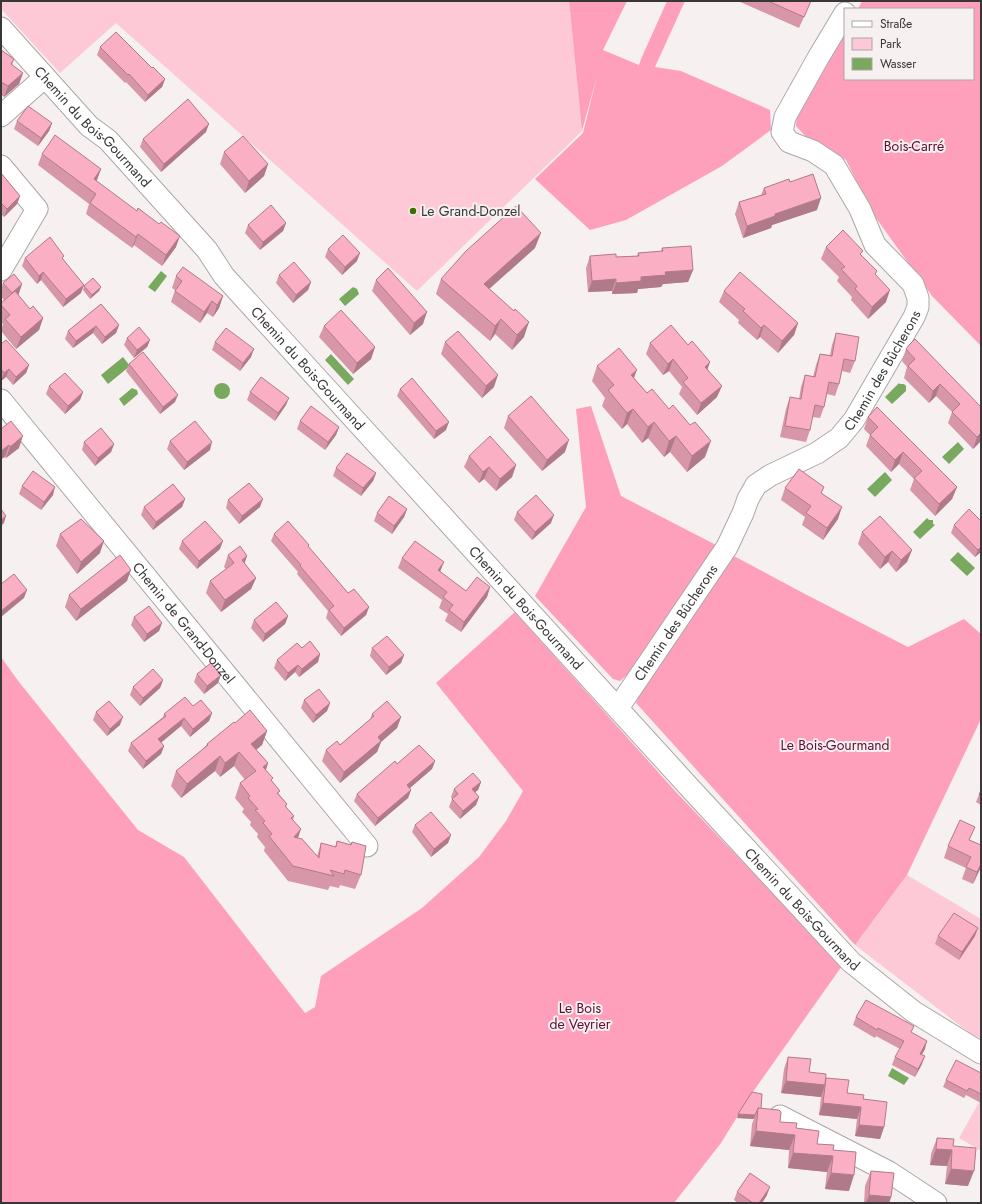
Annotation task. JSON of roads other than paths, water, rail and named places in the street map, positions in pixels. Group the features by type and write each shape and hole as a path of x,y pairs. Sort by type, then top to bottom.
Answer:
{"street":[{"name":"Chemin des Bûcherons","path":"618,708 727,547 748,499 756,485 771,475 817,453 839,438 854,420 914,317 918,307 918,298 913,284 875,245 860,209 834,165 813,151 789,142 782,132 785,117 844,15"},
{"name":"Chemin du Bois-Gourmand","path":"1,28 89,126 108,140 207,250 224,276 690,788 851,962 914,1012 981,1053"},
{"path":"1,116 45,77"},
{"path":"1,166 37,209 1,270"},
{"name":"Chemin de Grand-Donzel","path":"1,400 367,846"},
{"path":"780,1116 889,1172 936,1203"}],"water":[{"path":"161,271 167,276 155,292 148,287"},
{"path":"353,287 357,289 359,294 345,306 339,299"},
{"path":"331,354 354,379 348,385 325,360"},
{"path":"123,357 130,366 108,384 101,375"},
{"path":"219,383 225,383 230,388 228,397 225,399 219,399 214,394 214,388"},
{"path":"899,383 906,386 906,391 892,404 885,397"},
{"path":"132,388 137,390 138,394 124,406 119,399"},
{"path":"958,442 964,449 949,464 942,457"},
{"path":"885,472 892,480 875,497 867,489"},
{"path":"927,518 929,520 933,520 933,524 935,525 920,539 913,532"},
{"path":"958,552 975,568 967,576 950,560"},
{"path":"892,1068 909,1078 904,1085 888,1076"}],"place":[{"name":"Le Grand-Donzel","path":"413,211"}],"park label":[{"name":"Bois-Carré","path":"914,146"},
{"name":"Le Bois-Gourmand","path":"835,745"},
{"name":"Le Bois de Veyrier","path":"580,1016"}]}
